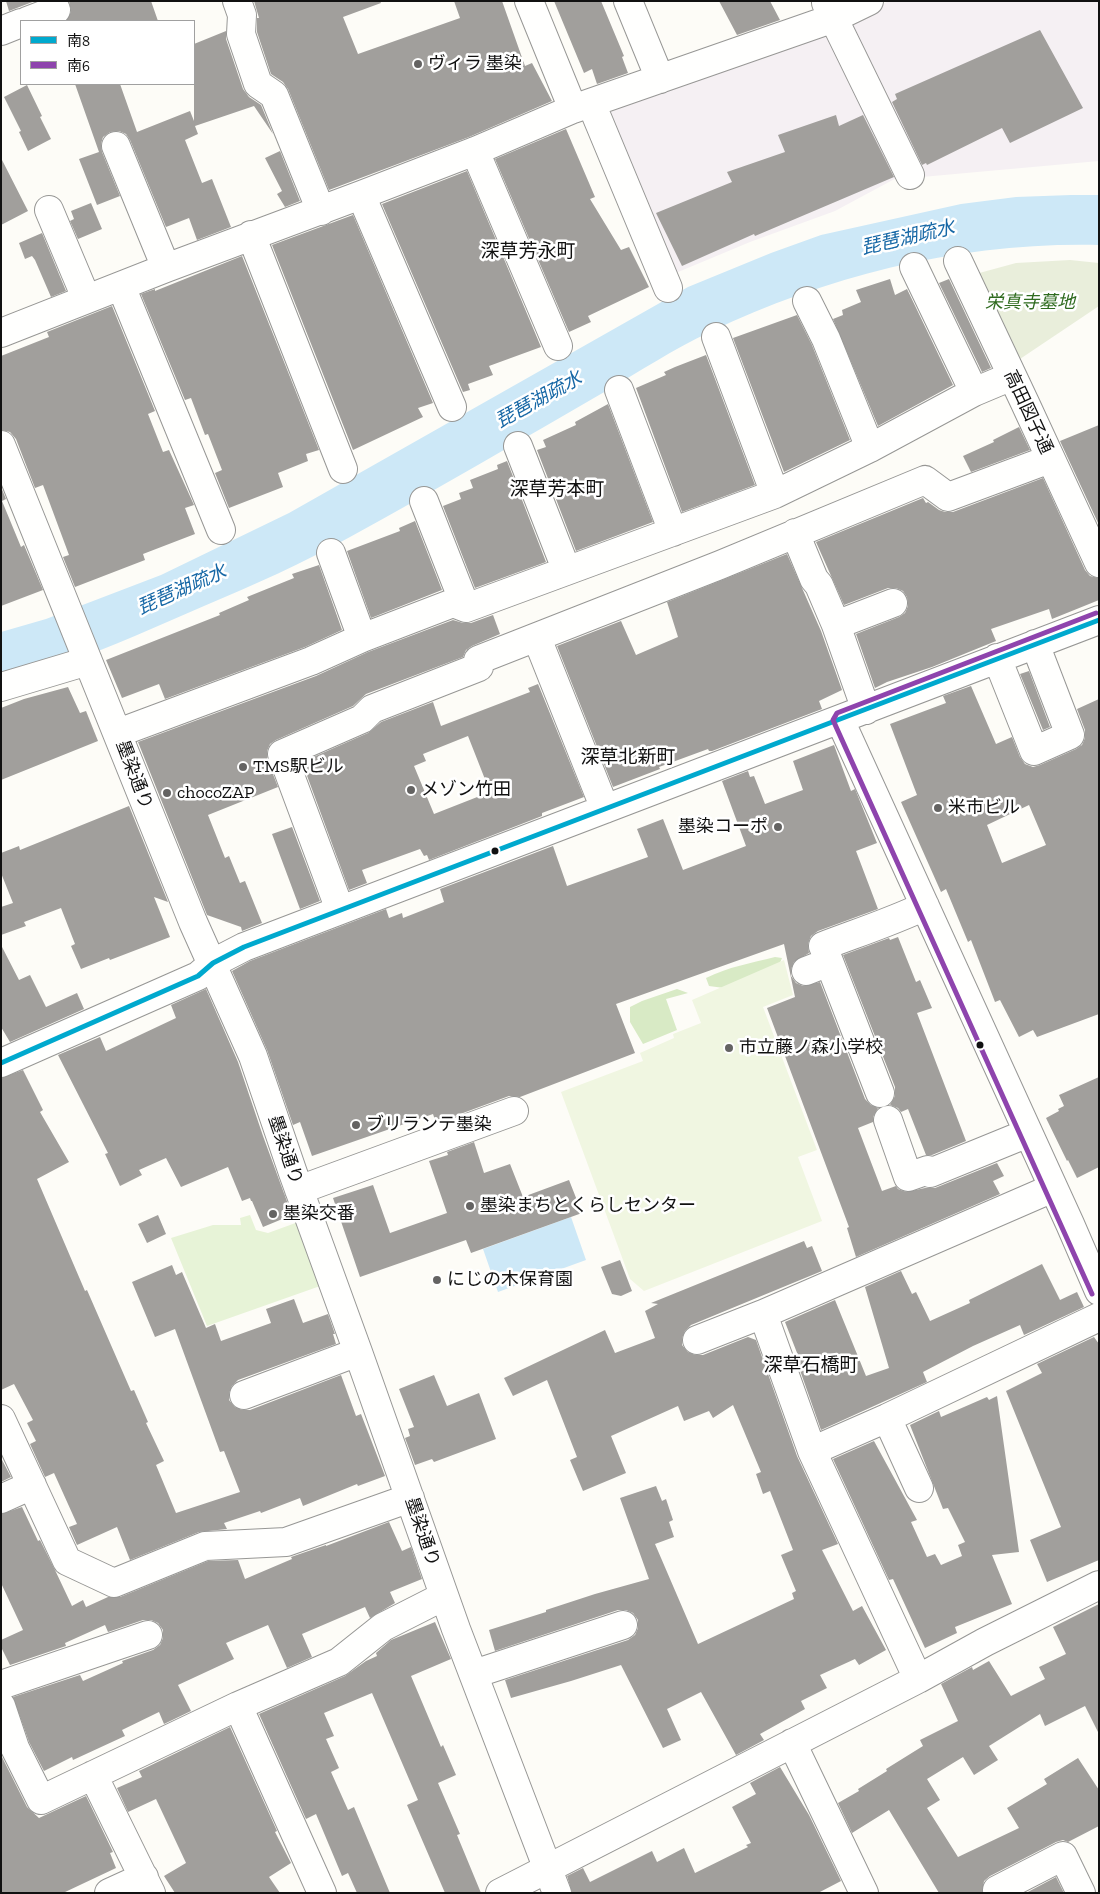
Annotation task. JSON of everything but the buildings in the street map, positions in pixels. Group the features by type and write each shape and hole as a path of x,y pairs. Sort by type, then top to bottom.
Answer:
{"street":[{"path":"30,20 56,10 52,1"},
{"path":"237,1 242,16 241,34 258,84 274,94 321,211"},
{"path":"529,1 582,106 668,288"},
{"path":"628,1 660,79"},
{"path":"1,333 86,298 251,235 361,196 582,106 660,79 830,10 869,1"},
{"path":"830,10 910,175"},
{"path":"1,31 20,24"},
{"path":"116,146 166,268"},
{"path":"475,151 558,346"},
{"path":"361,196 452,407"},
{"path":"49,210 86,298"},
{"path":"251,235 343,469"},
{"name":"高田図子通","path":"958,262 1099,563"},
{"path":"914,267 974,392"},
{"path":"121,286 221,530"},
{"path":"807,301 826,339 870,448"},
{"path":"716,337 775,494"},
{"path":"118,733 310,661 362,638 453,604 466,608 566,569 775,494 870,448 974,392 1012,376"},
{"path":"619,390 673,532"},
{"name":"墨染通り","path":"1,445 193,922 253,1056 444,1596 552,1881"},
{"path":"518,446 566,569"},
{"path":"340,910 282,754 362,719 372,709 479,667 478,660 720,565 925,480 948,497 1050,459"},
{"path":"424,501 466,608"},
{"path":"795,533 836,625 866,710"},
{"path":"331,553 362,638"},
{"path":"836,625 893,603"},
{"path":"1,1063 198,976 213,963 244,947 1099,620"},
{"path":"537,638 605,809"},
{"path":"997,658 1034,751 1070,735 1035,644"},
{"path":"1,687 88,661"},
{"path":"840,720 1053,1188 1090,1246 1099,1291"},
{"path":"880,1094 818,966 823,946 870,928 889,923 925,906"},
{"path":"296,1182 514,1111"},
{"path":"888,1120 908,1177 928,1170 930,1173 1028,1133"},
{"path":"296,1182 421,1127"},
{"path":"697,1340 763,1314 1053,1188"},
{"path":"763,1314 812,1451 918,1679"},
{"path":"812,1451 887,1418 1099,1316"},
{"path":"244,1395 358,1352"},
{"path":"887,1418 919,1488"},
{"path":"1,1419 67,1561 114,1583 205,1546 286,1542 410,1498"},
{"path":"1,1499 32,1485"},
{"path":"500,1893 552,1881 792,1743 1099,1585"},
{"path":"1,1706 15,1748 41,1800 238,1706 339,1662 383,1627 444,1596"},
{"path":"474,1674 623,1625"},
{"path":"1,1685 148,1635"},
{"path":"238,1706 322,1893"},
{"path":"792,1743 864,1893"},
{"path":"93,1775 148,1885 109,1893"},
{"path":"998,1893 997,1890 1063,1856 1081,1893"},
{"path":"552,1881 576,1867"}],"shaded area":[{"path":"889,1 1099,1 1099,161 922,177 848,29 851,20"},
{"path":"820,29 829,31 902,175 835,211 750,242 671,275 607,113"}],"green space":[{"name":"栄真寺墓地","path":"1070,260 1099,263 1099,306 1014,363 972,275 1016,263"},
{"path":"775,957 782,958 780,963 724,988 709,986 706,978 731,968"},
{"path":"784,960 793,995 763,1007 817,1150 798,1157 822,1221 644,1291 630,1279 561,1092 643,1061 640,1053 674,1038 673,1034 701,1023 692,1000"},
{"path":"677,989 688,993 666,999 677,1030 643,1044 630,1022 630,1007"},
{"path":"250,1215 256,1230 268,1233 301,1221 323,1285 207,1326 171,1238 213,1225 241,1225 240,1218"}],"water":[{"name":"琵琶湖疏水","path":"1099,195 1099,245 1048,245 948,256 851,278 756,311 710,332 657,360 414,501 296,565 100,650 65,663 1,680 1,632 46,619 161,575 289,513 688,287 821,235 961,204 1016,197"},
{"path":"571,1217 586,1260 498,1292 483,1249"}],"transit line":[{"name":"南6","path":"1092,1294 833,720 837,713 1096,613"},
{"name":"南8","path":"1,1063 198,976 213,963 244,947 1099,620"}],"place":[{"name":"ヴィラ 墨染","path":"418,64"},
{"name":"TMS駅ビル","path":"243,767"},
{"name":"メゾン竹田","path":"411,790"},
{"name":"chocoZAP","path":"167,793"},
{"name":"米市ビル","path":"938,808"},
{"name":"墨染コーポ","path":"778,827"},
{"name":"市立藤ノ森小学校","path":"729,1048"},
{"name":"ブリランテ墨染","path":"356,1125"},
{"name":"墨染まちとくらしセンター","path":"470,1206"},
{"name":"墨染交番","path":"273,1214"},
{"name":"にじの木保育園","path":"437,1280"}],"district":[{"name":"深草芳永町","path":"528,252"},
{"name":"深草芳本町","path":"557,490"},
{"name":"深草北新町","path":"628,758"},
{"name":"深草石橋町","path":"811,1366"}]}
